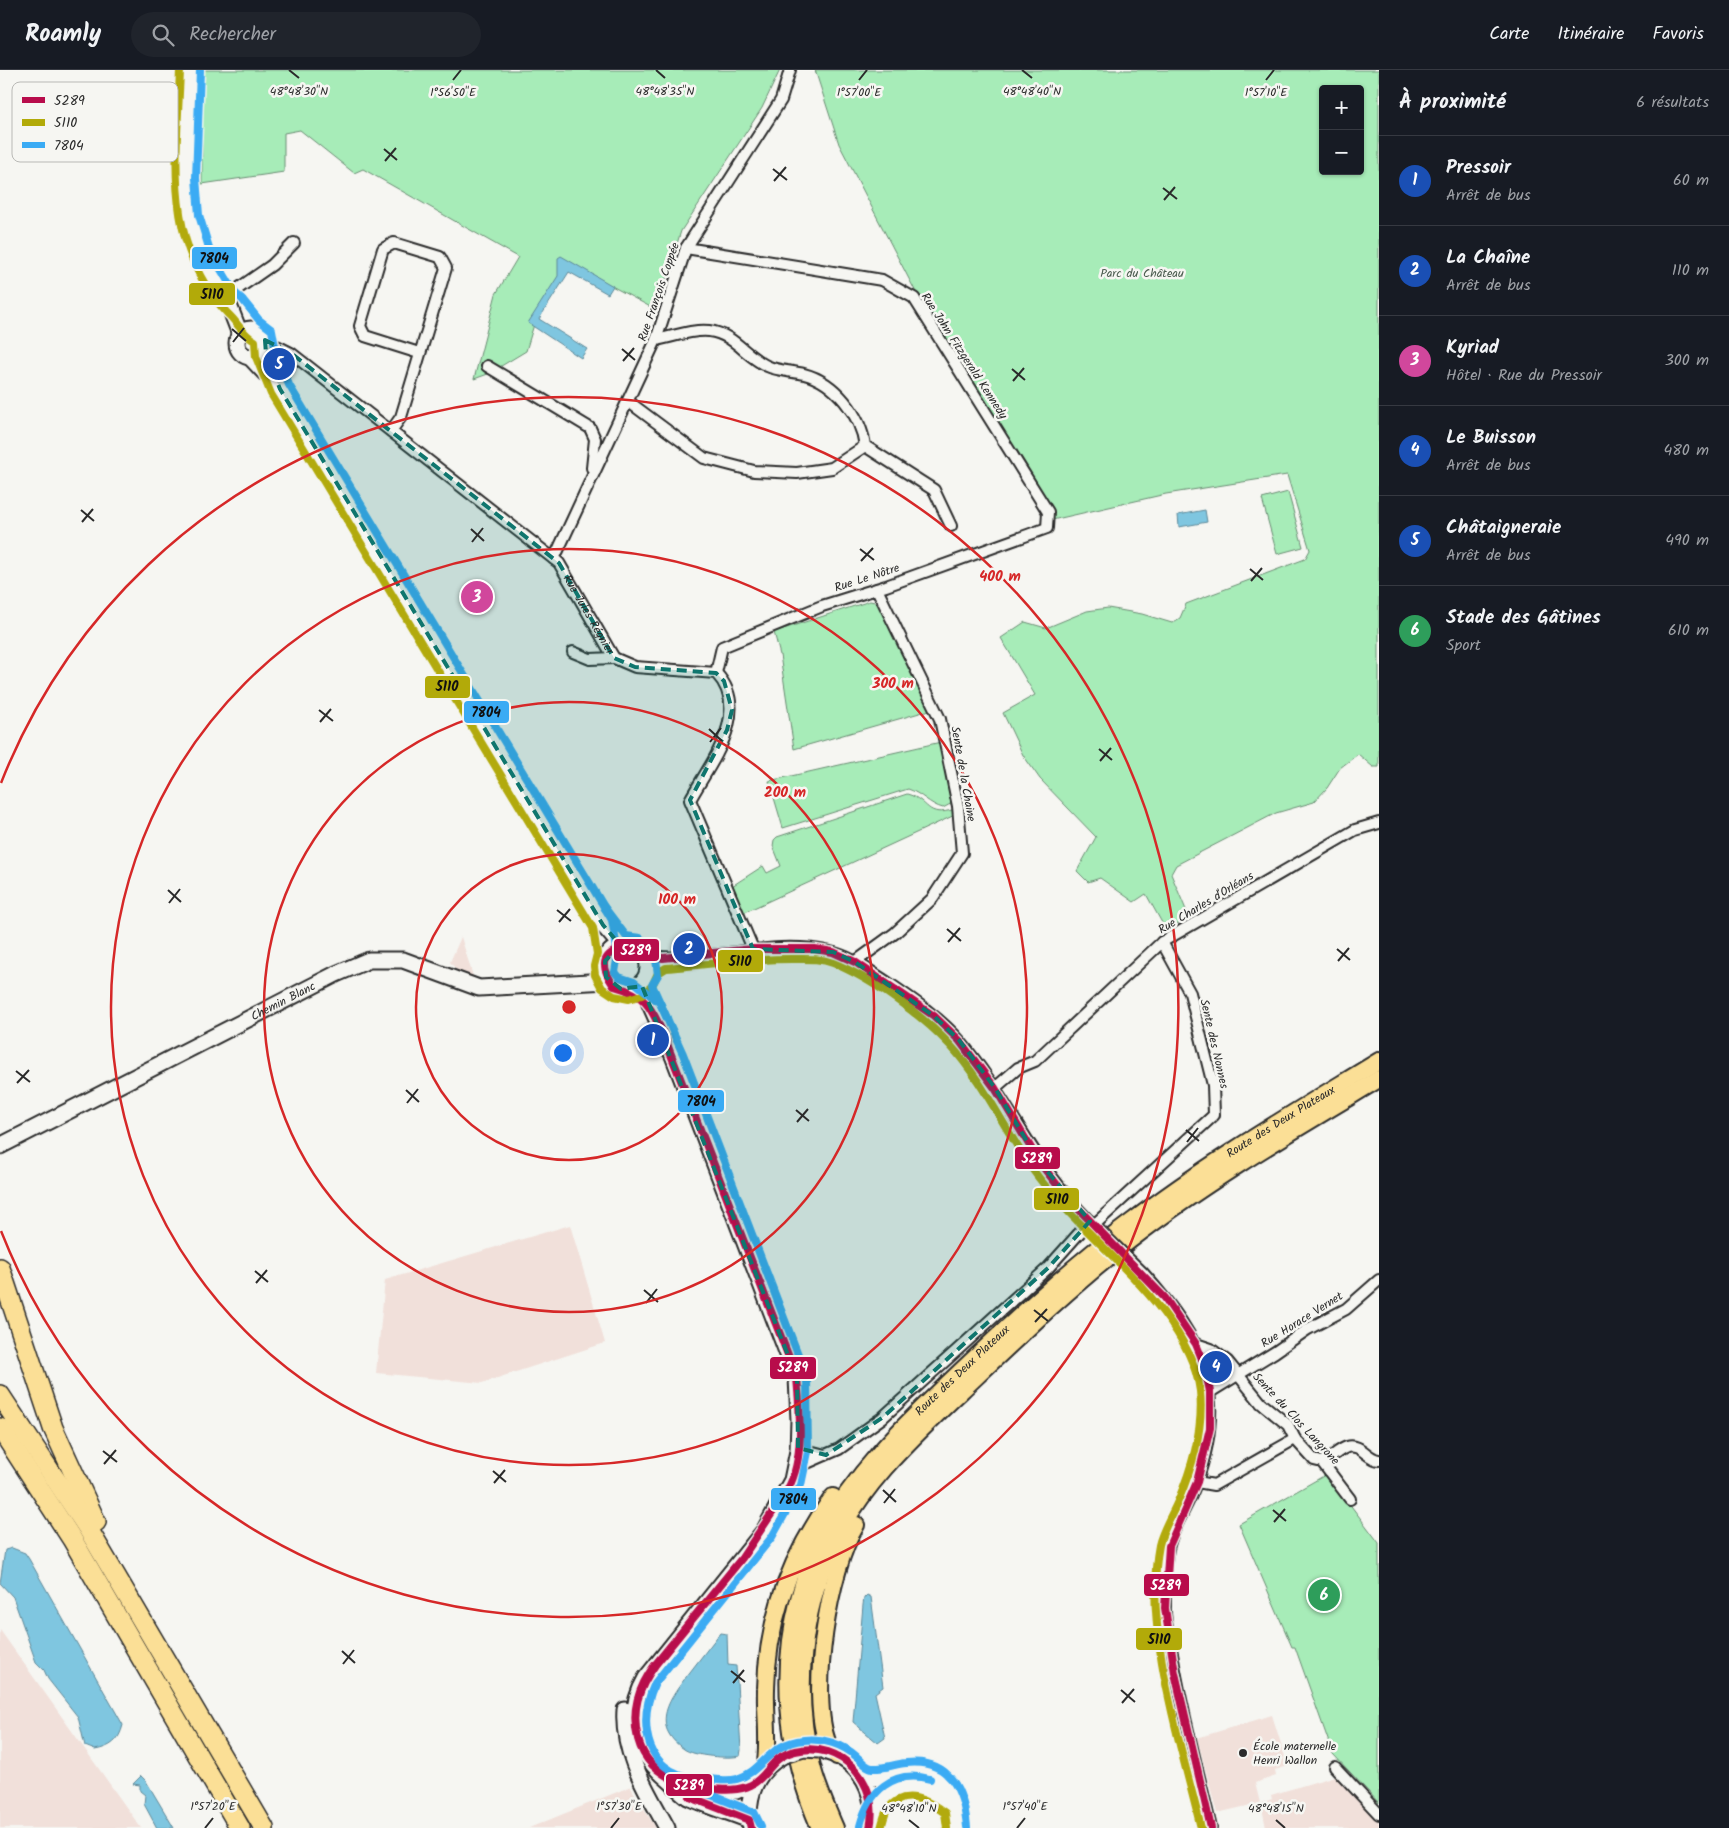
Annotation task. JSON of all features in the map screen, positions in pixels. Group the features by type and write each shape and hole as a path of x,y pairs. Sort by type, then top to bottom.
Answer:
{"highway":[{"path":"0,1268 54,1428 112,1555 120,1584"},
{"path":"0,1395 87,1527 264,1828"},
{"path":"0,1428 72,1539 240,1828"}],"main road":[{"name":"Route des Deux Plateaux","path":"820,1828 798,1768 790,1728 788,1657 794,1620 816,1546 835,1510 853,1482 908,1422 1053,1287 1128,1224 1225,1156 1379,1061"},
{"name":"Route des Deux Plateaux","path":"835,1828 811,1764 802,1696 803,1658 808,1620 816,1587 836,1540 865,1492 896,1454 998,1356 1061,1297 1131,1239 1228,1171 1379,1079"},
{"path":"837,1756 828,1745 821,1717 822,1648 834,1583 843,1552 851,1533 872,1498 905,1456 986,1377 998,1356"},
{"path":"765,1770 768,1749 766,1689 768,1654 774,1620 795,1556 814,1524 844,1481 888,1433 908,1422"}],"street":[{"path":"190,70 186,178 189,217 202,255 246,331"},
{"name":"Rue François Coppée","path":"554,559 590,479 629,402 656,340 686,248 781,100 790,70"},
{"path":"226,298 272,264 294,243"},
{"path":"390,431 401,417 446,268 440,257 394,243 384,249 360,326 365,336 419,353"},
{"name":"Rue John Fitzgerald Kennedy","path":"686,248 882,280 914,298 1048,512 1047,528"},
{"path":"656,340 706,330 722,333 766,366 805,374 822,382 834,391 846,405 863,431 865,446 934,490 951,526"},
{"path":"246,331 260,332 280,388 603,925 621,946 635,947 647,962 648,974 635,987"},
{"path":"246,331 237,342 239,350 250,357 280,388"},
{"path":"250,357 259,355 265,344"},
{"name":"Rue Jules Régnier","path":"265,344 291,352 559,562 614,658 635,667 716,673"},
{"path":"487,366 590,428 594,433 596,448 590,479"},
{"path":"629,402 704,458 754,471 797,473 832,468 865,446"},
{"name":"Rue Le Nôtre","path":"716,673 722,647 822,606 877,589 1047,528"},
{"name":"Sente de la Chaine","path":"855,962 895,933 932,899 962,853 958,806 940,719 877,589"},
{"path":"573,652 590,658 614,658"},
{"path":"716,673 724,681 730,693 732,710 727,730 690,800 753,949"},
{"name":"Rue Charles d'Orléans","path":"995,1088 1018,1068 1035,1061 1162,942 1355,830 1379,823"},
{"path":"603,925 607,968 614,986 635,987 651,1006 674,1058 797,1378 798,1448 792,1480 764,1531 652,1669 640,1688 634,1725 638,1742 647,1760 687,1796 750,1824 750,1800 755,1784 765,1770 784,1755 804,1750 819,1750 837,1756 848,1762 862,1776 872,1796 872,1823"},
{"name":"Sente des Nonnes","path":"795,1464 807,1463 826,1455 852,1441 882,1418 1214,1115 1213,1085 1190,993 1162,942"},
{"path":"607,968 621,946"},
{"path":"647,962 664,958 753,949 815,949 833,952 855,962 934,1016 960,1040 995,1088 1040,1163 1065,1194 1165,1298 1196,1344 1205,1366 1210,1392 1210,1428 1197,1482 1169,1546 1165,1608 1176,1674 1211,1828"},
{"name":"Chemin Blanc","path":"0,1146 336,974 369,960 403,960 479,988 586,982 607,968"},
{"name":"Rue Horace Vernet","path":"1210,1392 1308,1329 1346,1309 1379,1280"},
{"name":"Sente du Clos Langrone","path":"1196,1344 1211,1349 1226,1361 1260,1403 1288,1425 1295,1439 1314,1460 1322,1462 1350,1499"},
{"path":"1197,1482 1214,1485 1295,1439"},
{"path":"1322,1462 1344,1448 1352,1446 1359,1448 1372,1459 1379,1460"},
{"path":"798,1448 826,1455"},
{"path":"667,1828 626,1742 626,1702 633,1680 646,1661 685,1614 707,1600"},
{"path":"1335,1767 1379,1814"},
{"path":"862,1776 876,1779 908,1773 926,1775 939,1782 950,1791 957,1828"},
{"path":"670,1782 696,1788 736,1791 755,1784"},
{"path":"872,1823 879,1803 895,1791 913,1787 935,1792 954,1807"}],"highlighted area":[{"path":"265,340 291,353 559,563 614,658 635,667 716,673 724,681 732,710 727,730 690,800 753,949 833,952 855,962 934,1016 959,1040 995,1088 1040,1163 1090,1221 1048,1268 882,1418 826,1455 798,1448 797,1378 642,986 621,989 606,977 605,961 620,945 603,925 280,389 266,354"}],"shaded area":[{"path":"461,937 473,976 458,972 450,962"},
{"path":"570,1225 605,1343 482,1383 376,1373 385,1280"},
{"path":"0,1630 141,1828 0,1828"},
{"name":"École maternelle Henri Wallon","path":"1272,1715 1288,1766 1275,1770 1276,1776 1255,1783 1260,1803 1217,1813 1197,1738"},
{"path":"1335,1776 1379,1822 1379,1828 1266,1828 1261,1803 1272,1799 1271,1795"},
{"path":"630,1786 656,1828 529,1828 627,1788"}],"green space":[{"path":"202,70 780,70 762,108 681,231 656,310 571,264 535,321 526,351 488,374 474,379 496,294 518,257 363,169 354,173 300,130 284,133 284,172 202,184"},
{"name":"Parc du Château","path":"815,70 1379,70 1379,767 1373,767 1358,754 1340,768 1327,788 1314,802 1276,813 1176,865 1171,874 1189,917 1166,930 1146,894 1134,902 1100,878 1088,882 1077,871 1096,837 1040,779 1023,755 1003,713 1035,695 1001,638 1025,622 1046,628 1087,611 1108,608 1142,614 1172,623 1180,618 1186,604 1305,559 1310,550 1287,475 1166,494 1052,520 1053,512 922,304 839,144"},
{"path":"1288,492 1303,547 1277,554 1262,499"},
{"path":"870,601 879,603 930,710 794,749 780,655 774,632"},
{"path":"941,742 954,802 943,808 908,789 783,828 769,781"},
{"path":"907,794 920,800 928,808 938,812 955,809 957,814 743,913 732,886 763,866 767,873 781,866 773,846 774,840 777,837"},
{"path":"1327,1474 1379,1543 1379,1803 1333,1754 1295,1647 1292,1647 1239,1524"}],"water":[{"path":"561,256 613,286 608,294 569,272 539,319 587,349 581,358 528,323 558,276 558,258"},
{"path":"1205,510 1207,522 1179,527 1178,515"},
{"path":"12,1548 25,1553 29,1559 123,1725 117,1739 106,1747 95,1750 85,1746 78,1717 48,1679 44,1670 36,1662 13,1597 0,1583 5,1550"},
{"path":"867,1595 871,1597 883,1687 875,1693 885,1738 878,1743 853,1722 863,1605 864,1598"},
{"path":"720,1633 727,1634 728,1665 736,1666 741,1750 740,1756 735,1757 711,1756 684,1749 673,1740 667,1730 665,1721 670,1701"},
{"path":"141,1776 146,1781 174,1828 157,1828 144,1804 145,1795 140,1791 140,1785 133,1784"}],"transit line":[{"name":"5110","path":"178,113 180,70"},
{"name":"7804","path":"200,70 196,178 199,215 210,251 235,293 259,320 272,330 276,352 289,385 612,920 618,954 615,972 619,977 634,982 660,1003 683,1054 807,1378 808,1452 801,1485 772,1537 655,1683 647,1707 647,1733 650,1745 664,1766 676,1773 691,1778 737,1779 754,1770 782,1746 804,1740 825,1741 839,1745 851,1752 865,1765 872,1768 906,1763 921,1763 934,1766 944,1772 958,1790 967,1827"},
{"name":"5110","path":"176,162 178,199 183,229 192,259 207,287 243,332 255,341 256,357 271,394 593,928 597,954 594,966 595,975 602,988 614,996 629,999 642,995 652,986 658,973 666,968 776,959 823,960 863,978 911,1010 950,1045 984,1090 1033,1170 1054,1196 1155,1302 1176,1331 1192,1360 1200,1391 1201,1405 1196,1448 1188,1475 1159,1545 1155,1578 1156,1613 1166,1687 1201,1828"},
{"name":"7804","path":"604,907 626,936 640,938 655,951 658,975 652,985 667,1018"},
{"name":"5289","path":"870,1828 872,1811 869,1795 863,1781 854,1768 828,1752 812,1749 795,1751 780,1758 762,1777 751,1785 726,1790 710,1789 676,1780 656,1769 642,1751 638,1739 635,1719 636,1709 644,1682 655,1665 742,1558 788,1489 797,1463 800,1420 797,1378 663,1034 655,1016 646,1003 633,993 614,986 606,971 605,965 608,956 628,945 646,956 663,958 753,949 815,949 833,952 855,962 934,1016 959,1040 995,1088 1040,1163 1065,1195 1165,1298 1196,1344 1205,1366 1210,1392 1210,1428 1197,1482 1169,1546 1165,1608 1175,1673 1211,1828"},
{"name":"7804","path":"860,1826 869,1802 884,1786 904,1777 930,1779"},
{"name":"7804","path":"696,1789 754,1812 761,1826"},
{"name":"5289","path":"690,1797 749,1820 751,1828"},
{"name":"5110","path":"881,1828 888,1809 901,1799 909,1798 924,1800 945,1813 947,1828"}],"place":[{"name":"Châtaigneraie","path":"279,364"},
{"name":"Kyriad","path":"477,597"},
{"name":"La Chaîne","path":"689,949"},
{"name":"Pressoir","path":"653,1040"},
{"name":"Le Buisson","path":"1216,1367"},
{"name":"Stade des Gâtines","path":"1324,1595"},
{"name":"École maternelle Henri Wallon","path":"1243,1753"}]}
